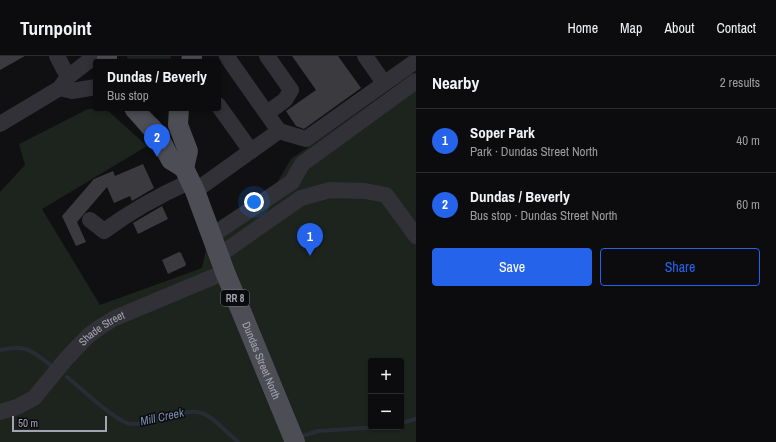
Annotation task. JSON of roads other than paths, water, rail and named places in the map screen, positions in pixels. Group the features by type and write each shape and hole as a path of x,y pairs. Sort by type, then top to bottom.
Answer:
{"main road":[{"path":"137,111 157,134 171,160 190,180"},
{"name":"Dundas Street North","path":"179,111 178,125 188,151 190,180 222,264 292,435"}],"street":[{"path":"57,56 64,83 72,91 93,88"},
{"path":"0,124 64,83 95,56"},
{"path":"267,56 291,90 285,100 267,113"},
{"path":"364,56 384,83"},
{"path":"224,60 267,113 279,131 306,138 416,61"},
{"path":"211,236 292,182 302,164 416,82"},
{"path":"221,109 251,151"},
{"path":"90,220 104,231 125,216 169,191 251,151 279,131"},
{"path":"292,182 301,198"},
{"name":"Shade Street","path":"0,412 17,407 34,398 66,359 100,326 222,264 301,198 330,190 365,191 386,194 416,236"}],"waterway":[{"name":"Mill Creek","path":"0,350 9,348 23,348 39,356 52,366"},
{"name":"Mill Creek","path":"67,377 117,418 125,422 139,424 176,414 196,412 211,418 238,442"},
{"name":"Mill Creek","path":"404,422 416,419"},
{"name":"Mill Creek","path":"299,437 318,431 368,428"}],"place":[{"name":"Dundas / Beverly","path":"157,157"},
{"name":"Soper Park","path":"310,256"}]}
